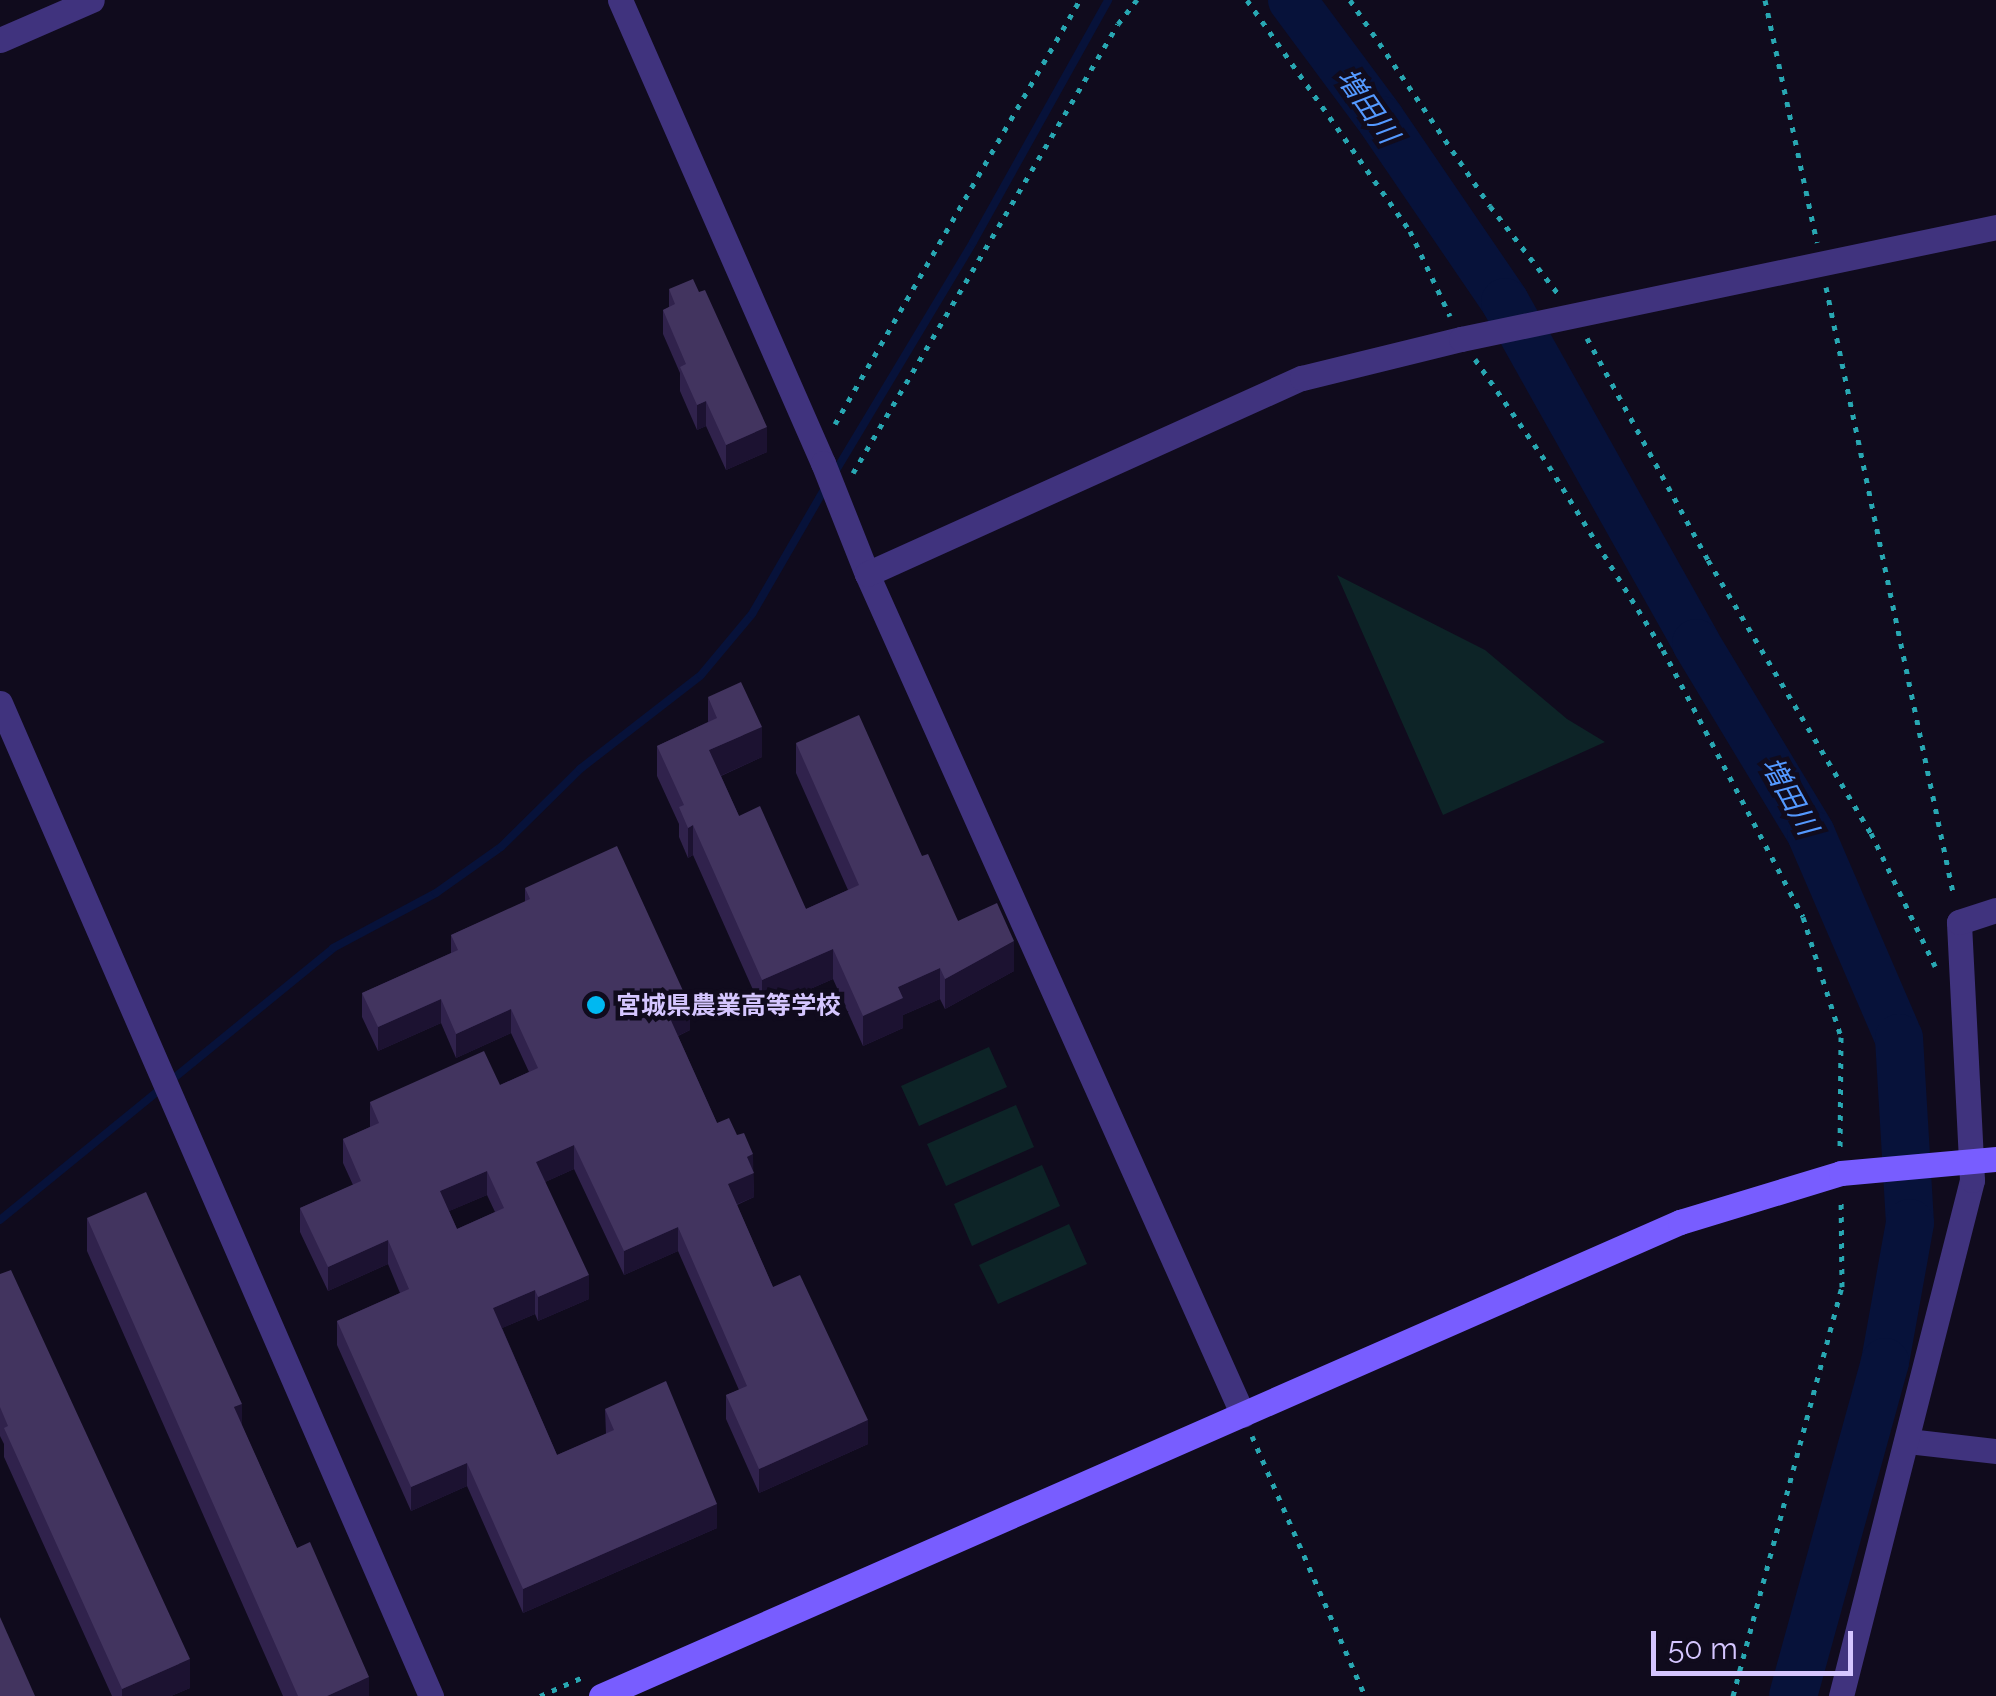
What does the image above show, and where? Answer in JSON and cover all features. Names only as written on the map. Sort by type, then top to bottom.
[{"type":"street","points":[[0,40],[92,0]]},
{"type":"street","points":[[620,0],[868,574],[1243,1415]]},
{"type":"street","points":[[868,574],[1302,378],[1466,338],[1996,227]]},
{"type":"street","points":[[0,702],[431,1696]]},
{"type":"street","points":[[1841,1696],[1968,1206],[1985,1160],[1961,1014],[1958,922],[1996,910]]},
{"type":"street","points":[[601,1696],[1680,1222],[1850,1172],[1985,1160]]},
{"type":"street","points":[[1908,1441],[1996,1451]]},
{"type":"path","points":[[821,458],[1080,0]]},
{"type":"path","points":[[836,495],[1118,24],[1137,0]]},
{"type":"path","points":[[1247,0],[1410,231],[1466,338],[1663,650],[1803,917],[1841,1037],[1850,1172],[1842,1287],[1733,1696]]},
{"type":"path","points":[[1350,0],[1568,317],[1609,384],[1870,833],[1961,1014]]},
{"type":"path","points":[[1765,0],[1958,922]]},
{"type":"path","points":[[1243,1415],[1365,1696]]},
{"type":"green space","points":[[1337,575],[1485,650],[1567,719],[1605,742],[1443,815]]},
{"type":"green space","points":[[989,1047],[1007,1087],[919,1126],[901,1086]]},
{"type":"green space","points":[[1016,1105],[1034,1147],[946,1186],[927,1144]]},
{"type":"green space","points":[[1042,1165],[1060,1206],[972,1246],[954,1204]]},
{"type":"green space","points":[[1069,1224],[1087,1264],[998,1304],[979,1265]]},
{"type":"building","points":[[693,279],[699,292],[705,290],[767,427],[726,445],[706,401],[697,405],[680,367],[686,364],[663,310],[675,304],[669,289]]},
{"type":"building","points":[[741,682],[762,727],[709,750],[739,816],[760,806],[806,909],[859,885],[796,743],[859,715],[922,856],[928,854],[958,921],[997,903],[1014,941],[945,979],[940,968],[898,987],[903,998],[863,1016],[833,949],[762,980],[693,825],[688,828],[679,807],[684,805],[657,746],[717,718],[708,697]]},
{"type":"building","points":[[617,846],[690,1006],[669,1016],[717,1123],[729,1118],[737,1135],[744,1133],[753,1154],[747,1157],[754,1173],[728,1184],[773,1287],[800,1275],[868,1420],[759,1469],[726,1395],[747,1386],[678,1227],[624,1251],[574,1145],[536,1162],[589,1275],[538,1297],[535,1290],[493,1308],[557,1455],[614,1430],[605,1409],[666,1381],[717,1504],[523,1589],[467,1463],[411,1487],[337,1321],[409,1289],[388,1240],[328,1267],[300,1208],[361,1181],[343,1139],[379,1123],[370,1102],[484,1051],[500,1085],[538,1068],[511,1009],[456,1034],[441,999],[378,1027],[362,993],[458,950],[451,935],[530,899],[525,888]],"holes":[[[487,1171],[504,1208],[457,1229],[440,1191]]]},
{"type":"building","points":[[146,1192],[242,1404],[234,1407],[297,1548],[310,1542],[369,1677],[327,1696],[298,1696],[87,1218]]},
{"type":"building","points":[[11,1270],[190,1659],[122,1689],[4,1428],[8,1426],[0,1407],[0,1274]]},
{"type":"building","points":[[0,1617],[35,1696],[0,1696]]},
{"type":"waterway","points":[[835,472],[973,242],[1108,0]]},
{"type":"waterway","name":"増田川","points":[[1292,0],[1381,120],[1505,302],[1696,643],[1811,834],[1899,1038],[1910,1223],[1885,1362],[1793,1696]]},
{"type":"waterway","points":[[0,1220],[333,948],[436,893],[501,847],[580,769],[701,675],[752,614],[825,488]]},
{"type":"place","name":"宮城県農業高等学校","points":[[596,1005]]}]
